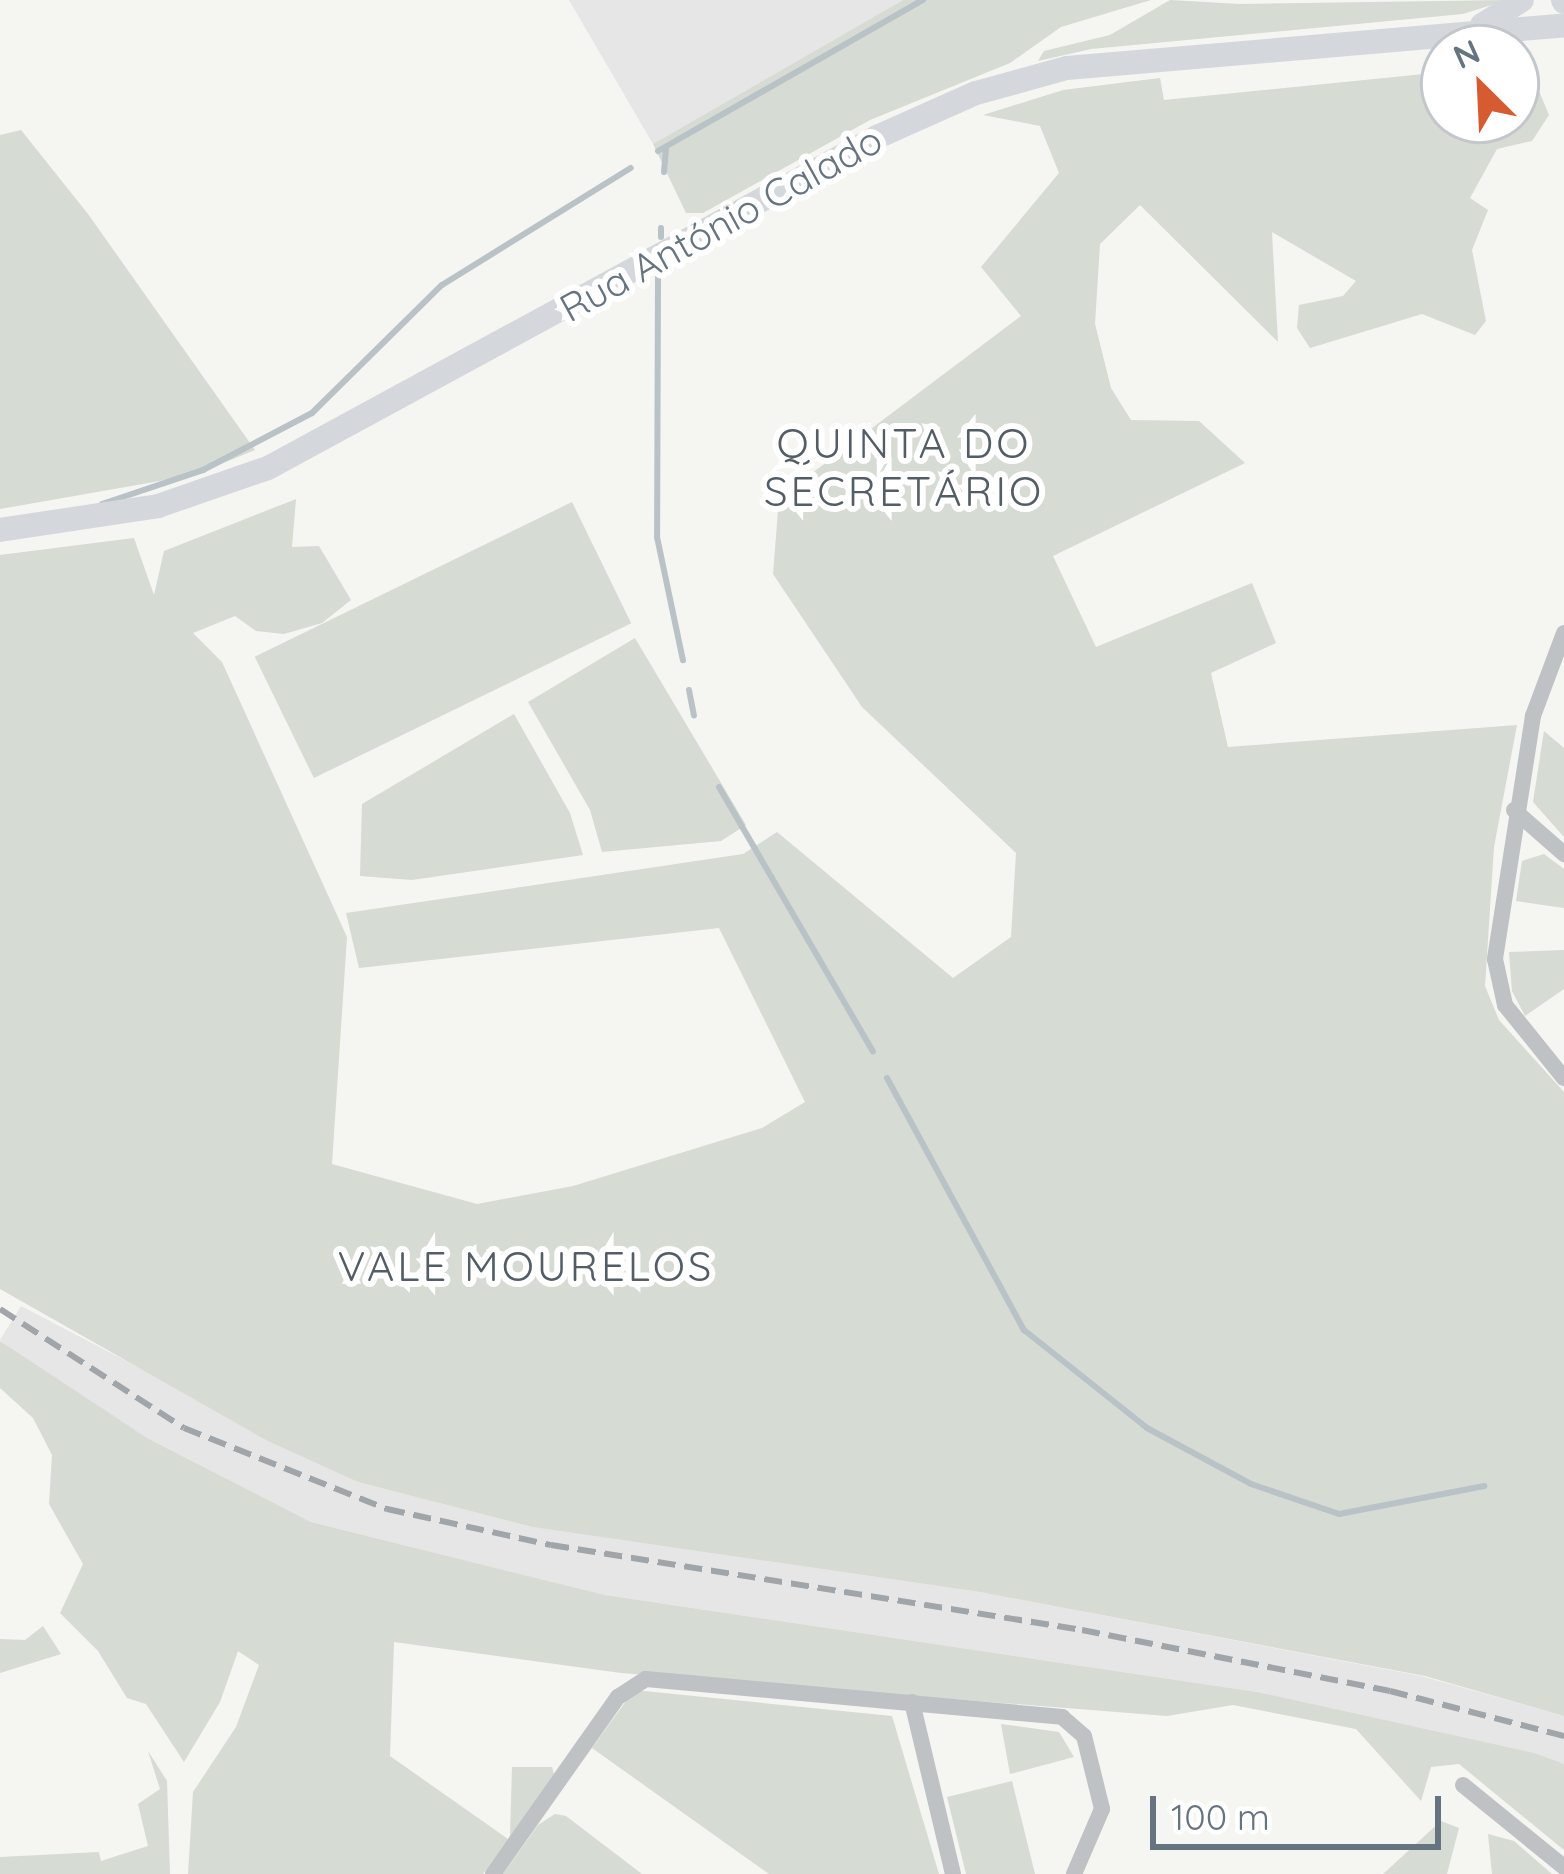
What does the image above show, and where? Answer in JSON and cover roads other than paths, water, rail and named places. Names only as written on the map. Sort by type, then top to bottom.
[{"type":"street","name":"Rua António Calado","points":[[1483,24],[1522,0]]},
{"type":"street","name":"Rua António Calado","points":[[0,530],[158,506],[268,468],[877,137],[976,93],[1067,68],[1420,34]]},
{"type":"street","points":[[1564,633],[1543,676],[1514,810],[1495,972],[1516,1024],[1564,1078]]},
{"type":"street","points":[[1514,810],[1564,854]]},
{"type":"street","points":[[493,1874],[637,1681],[1037,1712],[1076,1724],[1102,1809],[1074,1874]]},
{"type":"street","points":[[912,1702],[953,1874]]},
{"type":"street","points":[[1463,1785],[1564,1867]]},
{"type":"waterway","points":[[658,151],[923,0]]},
{"type":"waterway","points":[[664,172],[666,147]]},
{"type":"waterway","points":[[102,504],[203,470],[312,413],[442,285],[631,168]]},
{"type":"waterway","points":[[661,228],[661,237]]},
{"type":"waterway","points":[[658,276],[657,537],[683,660]]},
{"type":"waterway","points":[[689,690],[694,716]]},
{"type":"waterway","points":[[719,787],[873,1052]]},
{"type":"waterway","points":[[887,1078],[1024,1330],[1147,1428],[1251,1484],[1339,1514],[1484,1486]]},
{"type":"railway","points":[[0,1309],[184,1428],[387,1509],[551,1545],[1082,1630],[1390,1691],[1564,1736]]},
{"type":"district","name":"QUINTA DO SECRETÁRIO","points":[[904,467]]},
{"type":"district","name":"VALE MOURELOS","points":[[526,1266]]}]
